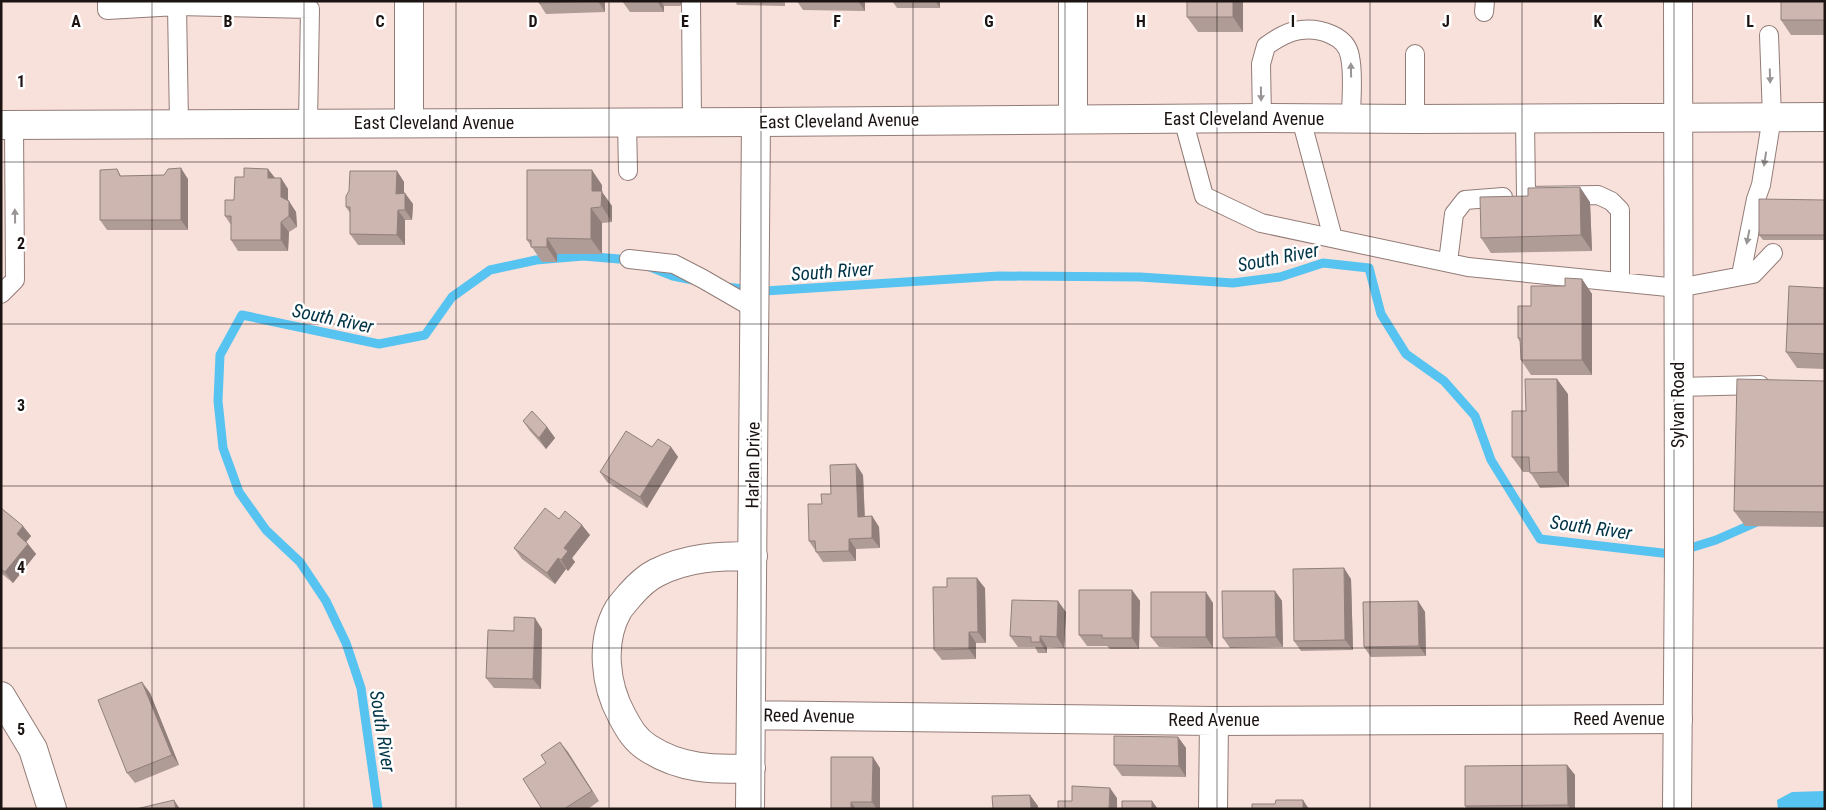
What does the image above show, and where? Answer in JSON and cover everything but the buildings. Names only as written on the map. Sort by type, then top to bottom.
[{"type":"main road","points":[[409,1],[409,122]]},
{"type":"main road","points":[[1073,1],[1073,119]]},
{"type":"main road","name":"Sylvan Road","points":[[1677,809],[1679,552],[1678,1]]},
{"type":"main road","name":"East Cleveland Avenue","points":[[8,125],[1825,117]]},
{"type":"main road","name":"Harlan Drive","points":[[750,809],[756,122]]},
{"type":"main road","points":[[751,768],[722,770],[691,766],[670,761],[646,747],[631,733],[618,709],[609,684],[606,653],[610,630],[618,610],[637,587],[655,574],[680,563],[711,556],[752,556]]},
{"type":"main road","points":[[1,696],[33,749],[52,809]]},
{"type":"main road","name":"Reed Avenue","points":[[751,715],[1214,721],[1678,719]]},
{"type":"main road","points":[[1214,721],[1214,809]]},
{"type":"lane","points":[[107,1],[107,10],[177,6],[310,9],[308,123]]},
{"type":"lane","points":[[691,1],[692,122]]},
{"type":"lane","points":[[177,6],[179,124]]},
{"type":"lane","points":[[1262,118],[1261,64],[1266,46],[1281,36],[1300,30],[1330,33],[1340,39],[1350,55],[1351,118]]},
{"type":"lane","points":[[1741,276],[1756,199],[1761,185],[1772,118],[1769,35]]},
{"type":"lane","points":[[1415,54],[1416,119]]},
{"type":"lane","points":[[1183,119],[1204,196],[1261,222],[1468,267],[1678,288],[1753,274],[1773,253]]},
{"type":"lane","points":[[1301,119],[1333,238]]},
{"type":"lane","points":[[1524,119],[1526,196]]},
{"type":"lane","points":[[627,122],[628,171]]},
{"type":"lane","points":[[1,294],[15,280],[8,125]]},
{"type":"lane","points":[[1448,262],[1454,214],[1465,200],[1526,196],[1598,195],[1611,201],[1620,210],[1620,282]]},
{"type":"lane","points":[[629,258],[674,264],[703,278],[755,309]]},
{"type":"lane","points":[[1678,387],[1776,385]]},
{"type":"water","points":[[1825,791],[1825,809],[1778,809],[1777,800],[1792,792]]},
{"type":"waterway","name":"South River","points":[[378,809],[361,688],[346,643],[326,601],[300,562],[266,530],[239,492],[223,448],[218,401],[220,355],[242,315],[379,344],[425,335],[452,297],[490,270],[536,260],[583,256],[631,260]]},
{"type":"waterway","name":"South River","points":[[725,287],[765,291],[999,276],[1140,277],[1233,283],[1280,277],[1323,263],[1369,268],[1381,314],[1406,354],[1444,381],[1475,416],[1491,460],[1540,539],[1671,554],[1716,540],[1757,522]]},
{"type":"waterway","name":"South River","points":[[650,267],[673,276],[693,280]]}]
